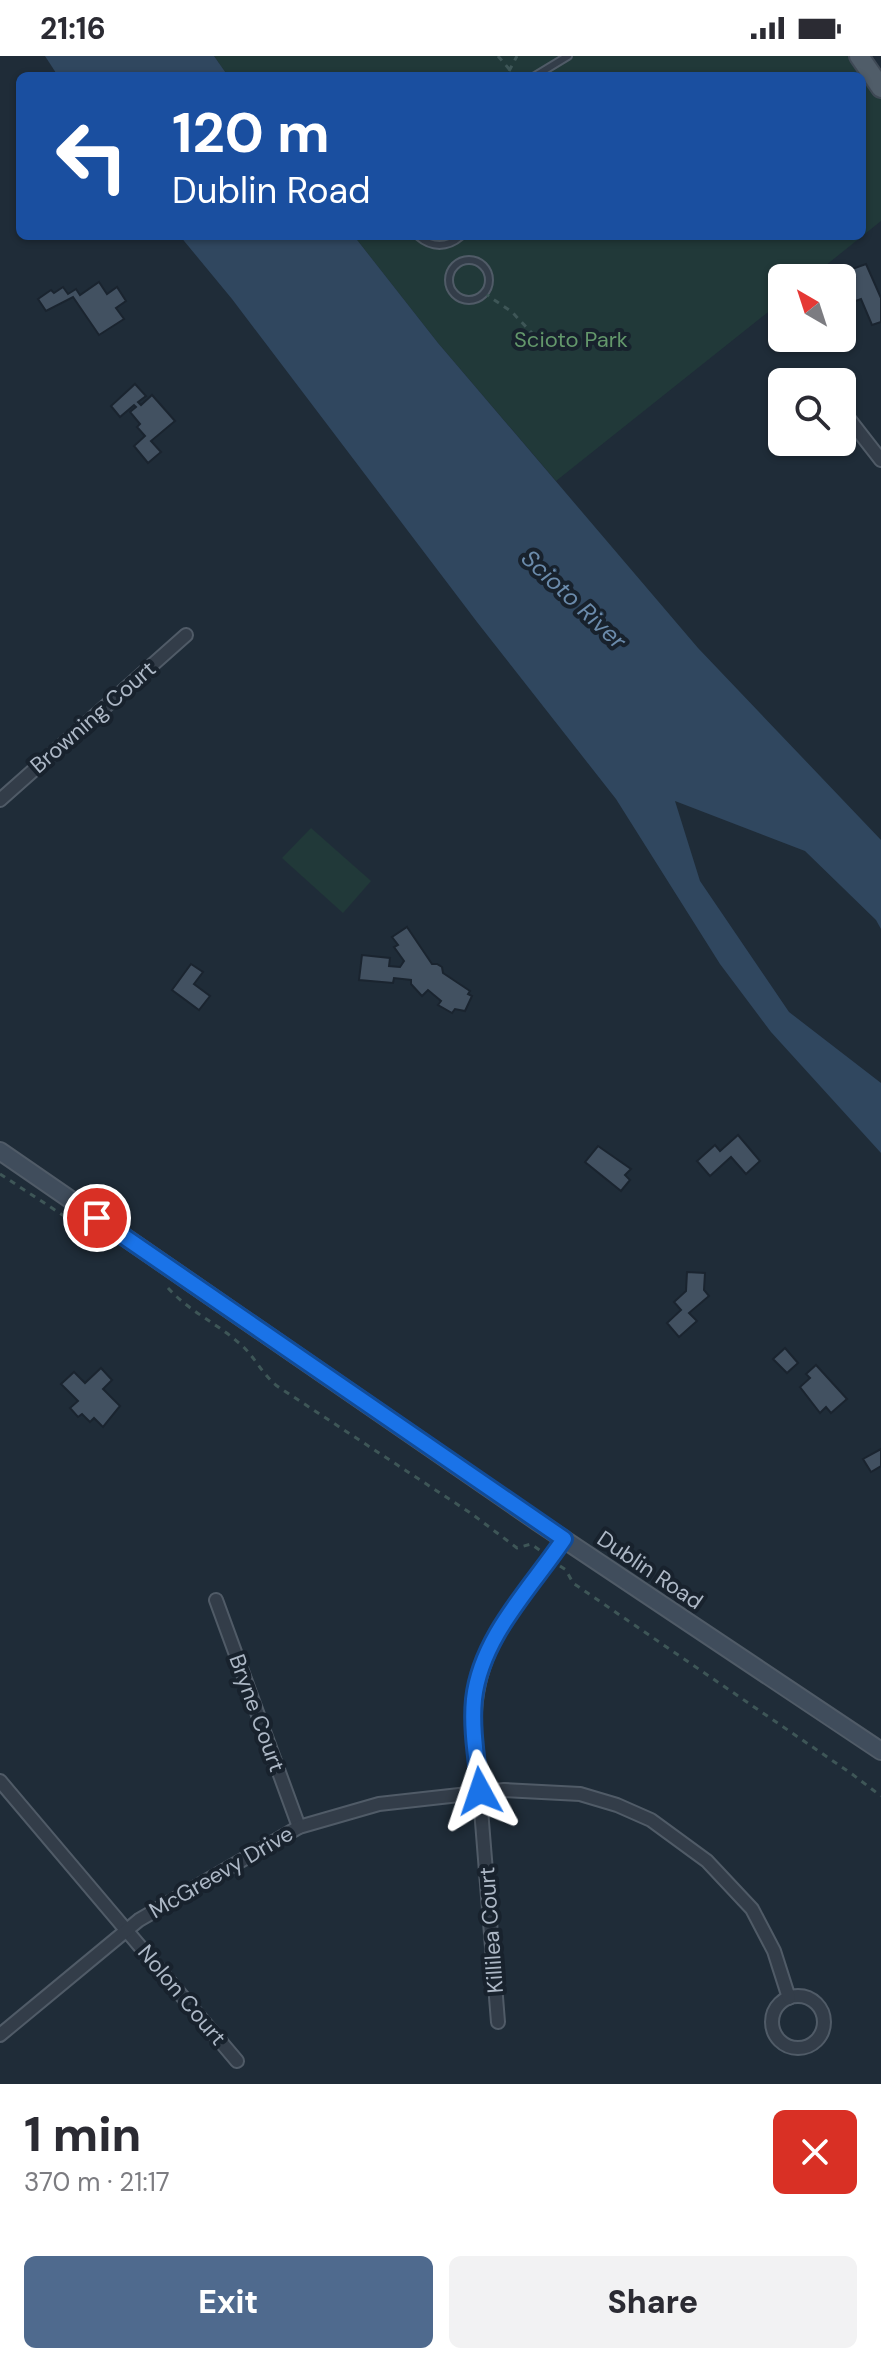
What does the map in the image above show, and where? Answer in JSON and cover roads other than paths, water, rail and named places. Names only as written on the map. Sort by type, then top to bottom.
[{"type":"main road","points":[[859,56],[881,88]]},
{"type":"main road","name":"Dublin Road","points":[[0,1151],[564,1539],[881,1751]]},
{"type":"street","points":[[856,428],[881,460]]},
{"type":"street","name":"Browning Court","points":[[0,800],[186,635]]},
{"type":"street","name":"Killilea Court","points":[[498,2022],[474,1717],[480,1672],[505,1622],[564,1539]]},
{"type":"street","name":"Bryne Court","points":[[216,1600],[299,1827]]},
{"type":"street","name":"Nolon Court","points":[[0,1781],[237,2061]]},
{"type":"street","name":"McGreevy Drive","points":[[0,2035],[126,1929],[299,1827],[379,1804],[520,1789],[580,1794],[617,1805],[651,1820],[707,1861],[752,1909],[774,1951],[789,1998]]},
{"type":"street","points":[[806,1997],[813,2000],[823,2014],[823,2030],[813,2043],[805,2047],[788,2046],[775,2034],[776,2009],[789,1998],[806,1997]]},
{"type":"lane","points":[[542,72],[568,56]]},
{"type":"lane","points":[[425,240],[435,246],[451,244],[456,240]]},
{"type":"lane","points":[[451,244],[460,262]]},
{"type":"lane","points":[[474,260],[485,268],[489,280],[484,293],[473,300],[455,294],[451,289],[449,276],[460,262],[474,260]]},
{"type":"water","points":[[45,56],[214,56],[225,72],[55,72]]},
{"type":"water","name":"Scioto River","points":[[183,240],[357,240],[438,343],[698,648],[881,840],[881,929],[876,920],[805,851],[675,801],[700,881],[789,1012],[881,1083],[881,1153],[771,1032],[720,964],[616,799],[477,622],[232,299]]},
{"type":"park label","name":"Scioto Park","points":[[571,339]]}]
